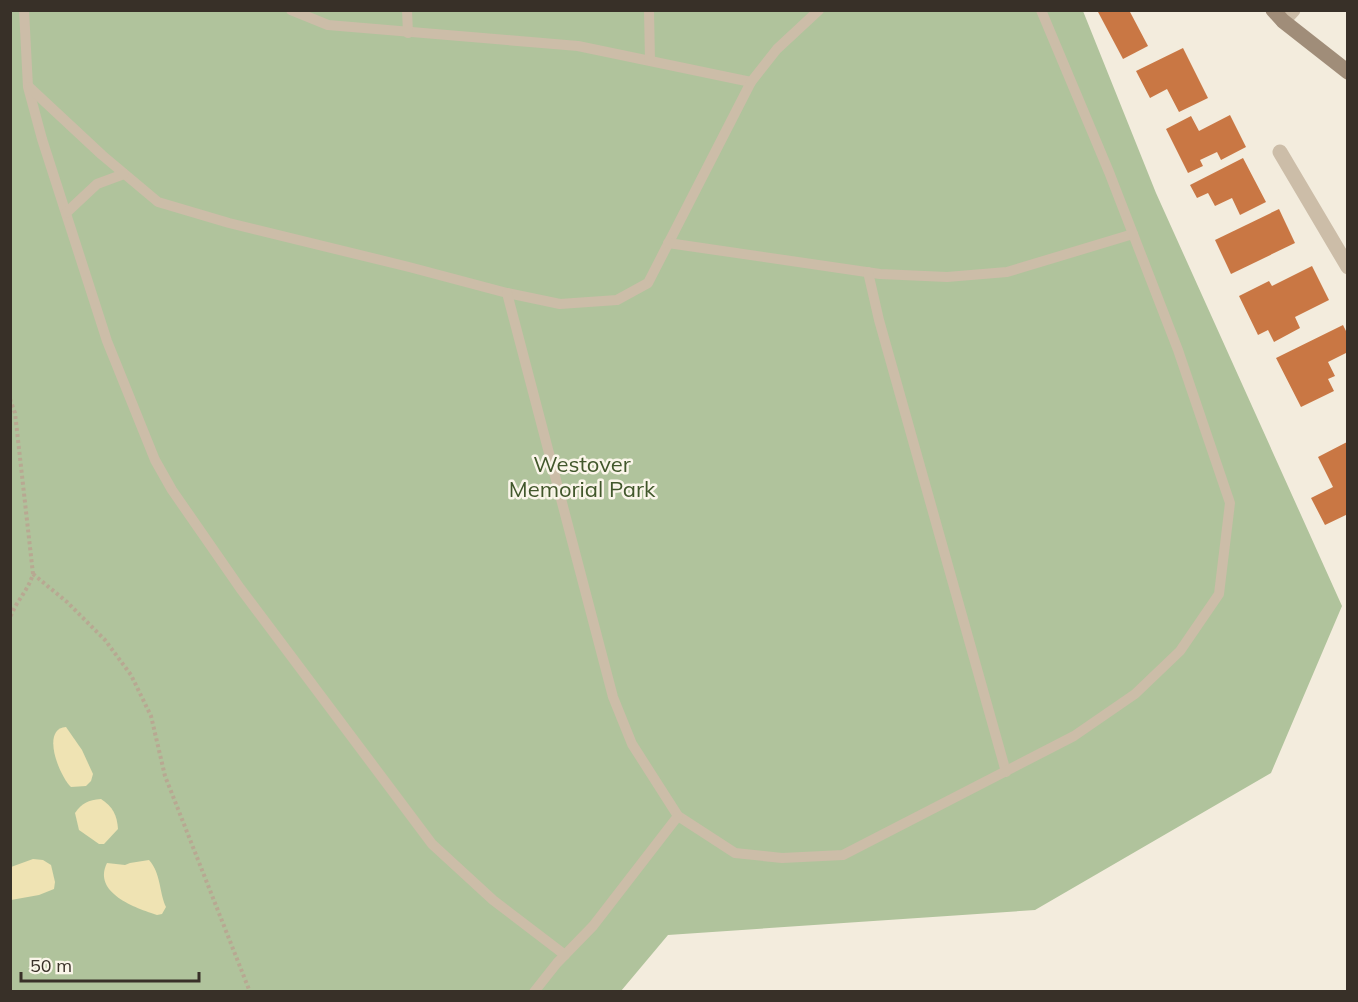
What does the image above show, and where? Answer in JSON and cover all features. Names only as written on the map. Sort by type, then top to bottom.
[{"type":"main road","points":[[1283,14],[1347,72]]},
{"type":"street","points":[[1280,152],[1347,267]]},
{"type":"lane","points":[[24,10],[28,87],[42,139],[107,341],[155,460],[172,490],[240,588],[432,844],[493,900],[565,955]]},
{"type":"lane","points":[[291,10],[328,25],[578,46],[751,82]]},
{"type":"lane","points":[[408,10],[408,33]]},
{"type":"lane","points":[[649,10],[650,61]]},
{"type":"lane","points":[[28,87],[158,202],[229,223],[507,293],[560,304],[617,300],[648,284],[751,82],[777,49],[819,10]]},
{"type":"lane","points":[[507,293],[613,697],[632,744],[678,816],[735,853],[782,858],[843,855],[1074,736],[1135,693],[1180,651],[1219,594],[1230,503],[1178,350],[1041,10]]},
{"type":"lane","points":[[66,213],[97,184],[124,174]]},
{"type":"lane","points":[[668,243],[868,272],[947,278],[1007,272],[1133,234]]},
{"type":"lane","points":[[868,272],[879,320],[1006,772]]},
{"type":"lane","points":[[534,992],[592,926],[678,816]]},
{"type":"path","points":[[10,399],[15,413],[33,574],[29,587],[10,618]]},
{"type":"path","points":[[33,574],[67,602],[105,640],[131,675],[151,716],[165,776],[250,992]]},
{"type":"green space","name":"Westover Memorial Park","points":[[10,11],[1083,11],[1156,193],[1342,606],[1271,773],[1035,910],[668,935],[621,991],[11,991]]},
{"type":"sand","points":[[66,727],[82,750],[93,774],[86,786],[71,787],[58,764],[53,744],[54,736],[58,730]]},
{"type":"sand","points":[[101,799],[114,812],[118,829],[104,844],[99,844],[79,830],[75,813],[86,803]]},
{"type":"sand","points":[[33,859],[43,860],[51,865],[55,882],[54,889],[39,895],[11,900],[11,867]]},
{"type":"sand","points":[[149,860],[156,871],[166,907],[162,914],[157,915],[119,898],[106,883],[104,874],[107,863],[125,865]]},
{"type":"building","points":[[1097,10],[1129,10],[1148,46],[1123,59]]},
{"type":"building","points":[[1183,48],[1208,98],[1179,112],[1167,89],[1150,98],[1136,71]]},
{"type":"building","points":[[1230,115],[1246,147],[1221,160],[1217,152],[1200,160],[1203,166],[1188,173],[1166,129],[1191,116],[1199,131]]},
{"type":"building","points":[[1243,158],[1266,202],[1240,215],[1232,198],[1215,206],[1208,193],[1197,198],[1190,185]]},
{"type":"building","points":[[1279,209],[1295,243],[1231,274],[1215,240]]},
{"type":"building","points":[[1312,266],[1329,300],[1295,317],[1300,328],[1274,342],[1268,330],[1258,335],[1239,296],[1269,281],[1272,286]]},
{"type":"building","points":[[1343,325],[1348,335],[1348,352],[1328,362],[1335,376],[1328,379],[1334,391],[1301,407],[1276,358]]},
{"type":"building","points":[[1347,442],[1348,514],[1325,525],[1311,498],[1333,487],[1318,457]]}]
